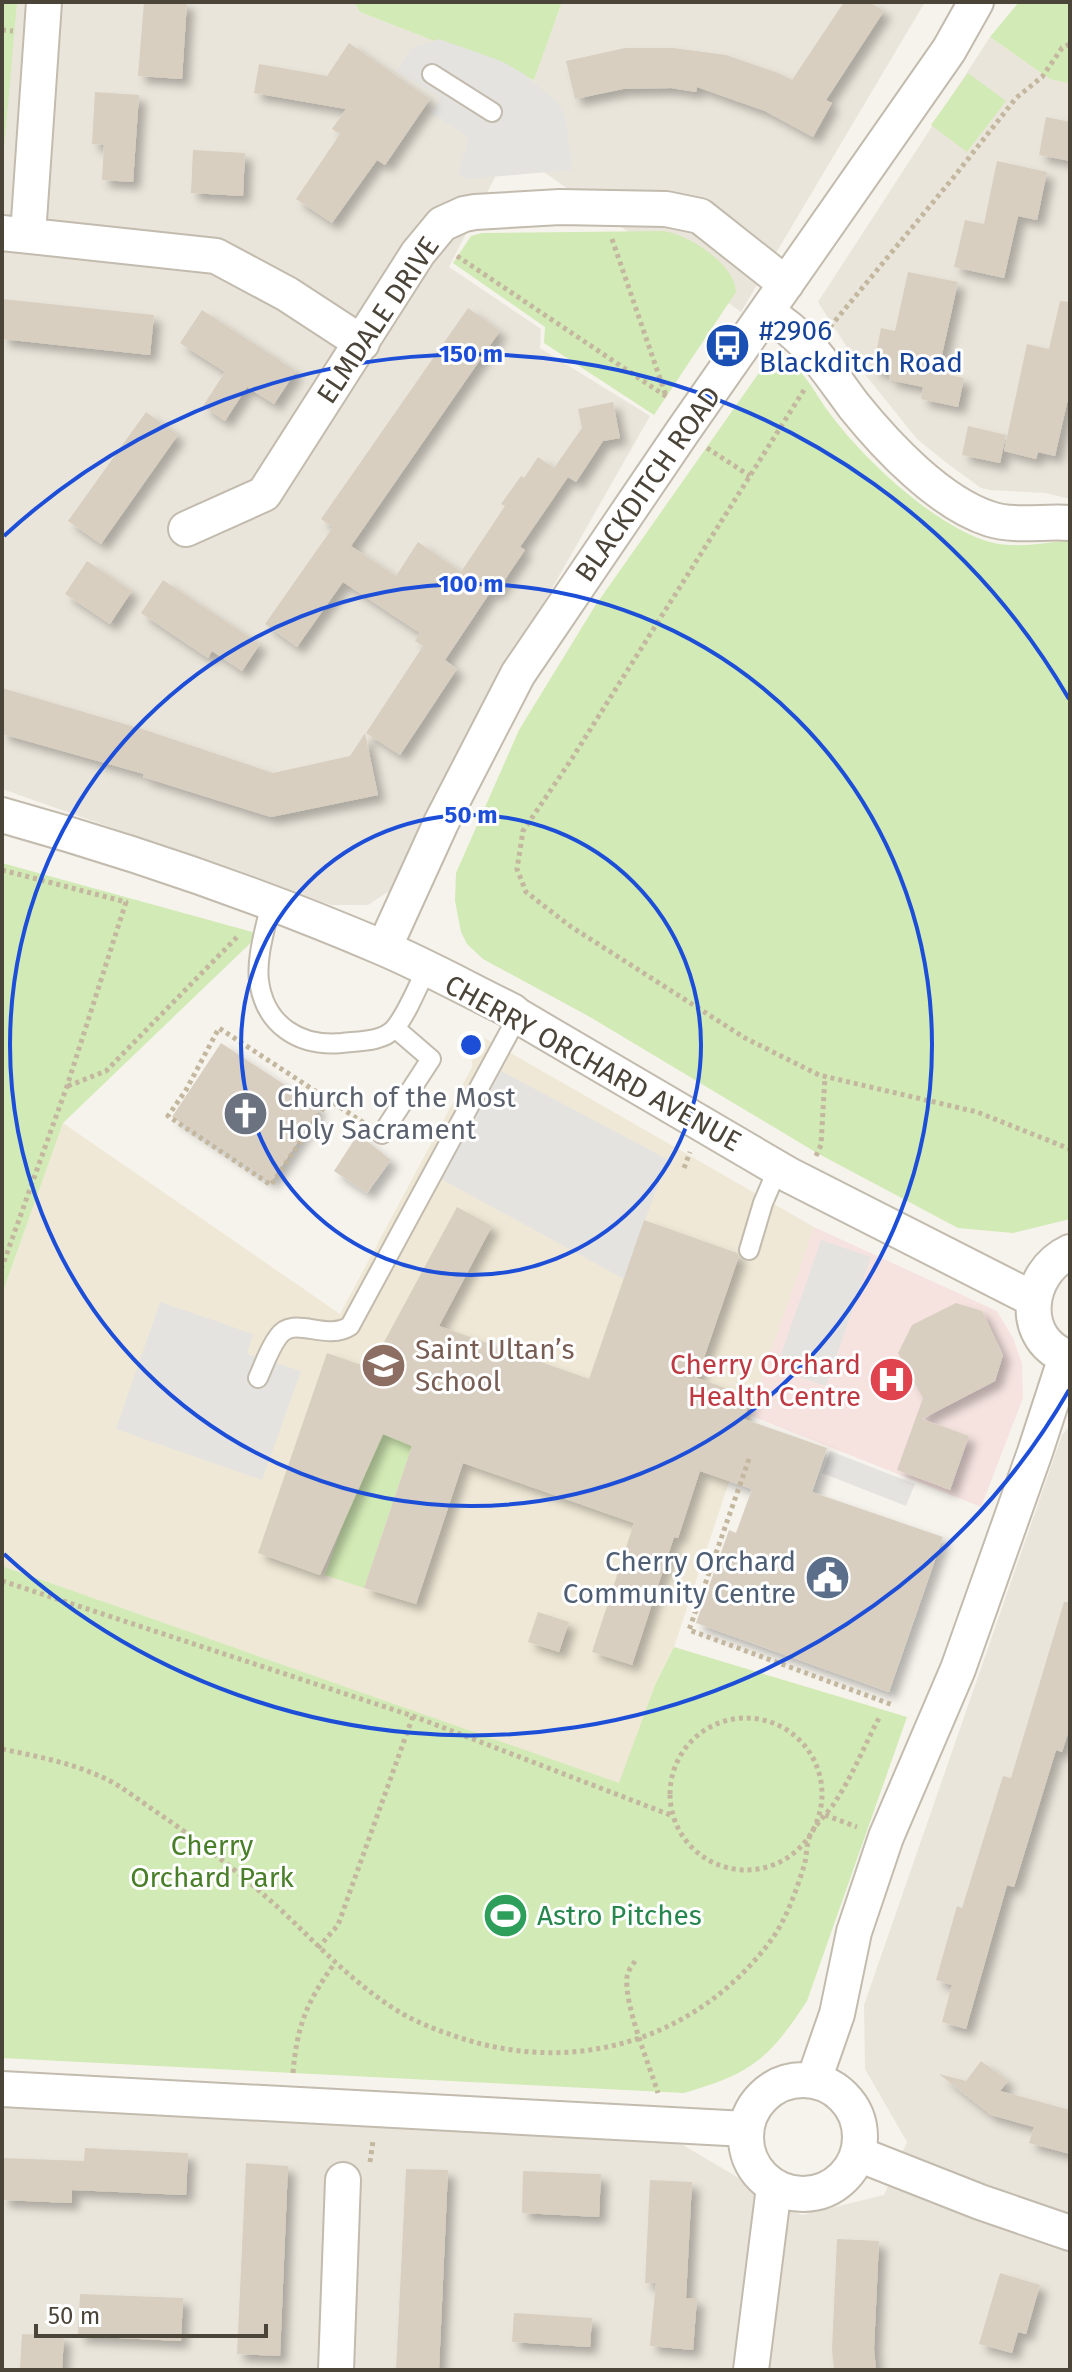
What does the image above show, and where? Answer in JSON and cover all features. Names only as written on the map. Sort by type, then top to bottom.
[{"type":"street","points":[[44,2],[15,234],[216,256],[287,294],[362,343]]},
{"type":"street","name":"BLACKDITCH ROAD","points":[[384,948],[441,823],[518,674],[949,50],[976,2]]},
{"type":"street","name":"ELMDALE DRIVE","points":[[186,529],[264,494],[429,238],[442,224],[464,214],[601,207],[666,209],[700,216],[786,284]]},
{"type":"street","points":[[767,313],[799,334],[887,444],[954,501],[992,520],[1070,523]]},
{"type":"street","name":"CHERRY ORCHARD AVENUE","points":[[2,815],[143,856],[271,902],[384,948],[512,1011],[791,1175],[1033,1299]]},
{"type":"street","points":[[814,2080],[837,2014],[854,1932],[886,1837],[958,1669],[1068,1357],[1046,1342],[1035,1322],[1033,1299],[1036,1284],[1044,1270],[1070,1252]]},
{"type":"street","points":[[795,2079],[814,2080],[832,2087],[847,2099],[856,2116],[860,2135],[858,2154],[838,2182],[824,2190],[807,2194],[790,2193],[774,2187],[751,2162],[746,2146],[746,2129],[751,2111],[762,2096],[777,2085],[795,2079]]},
{"type":"street","points":[[2,2089],[746,2129]]},
{"type":"street","points":[[858,2154],[1070,2233]]},
{"type":"street","points":[[336,2370],[343,2180]]},
{"type":"street","points":[[751,2370],[774,2187]]},
{"type":"lane","points":[[432,74],[492,112]]},
{"type":"lane","points":[[271,902],[259,980],[274,1021],[295,1036],[331,1044],[382,1037],[395,1028],[426,970]]},
{"type":"lane","points":[[258,1378],[277,1337],[291,1327],[336,1332],[350,1326],[518,1016]]},
{"type":"lane","points":[[382,1134],[431,1059],[395,1028]]},
{"type":"lane","points":[[749,1250],[763,1203],[791,1175]]},
{"type":"path","points":[[1070,44],[1062,48],[1042,77],[1016,98],[825,333],[834,347],[523,831],[517,869],[526,892],[570,926],[745,1038],[825,1076],[977,1112],[1070,1149]]},
{"type":"path","points":[[429,238],[667,397],[601,207]]},
{"type":"path","points":[[683,431],[750,476]]},
{"type":"path","points":[[2,870],[126,902],[67,1086],[2,1267]]},
{"type":"path","points":[[67,1086],[106,1071],[271,902]]},
{"type":"path","points":[[328,1101],[271,1185],[168,1116],[186,1090],[219,1028],[382,1134]]},
{"type":"path","points":[[791,1175],[821,1145],[825,1076]]},
{"type":"path","points":[[749,1459],[689,1630],[893,1705]]},
{"type":"path","points":[[2,1581],[413,1716],[673,1816]]},
{"type":"path","points":[[318,1948],[338,1925],[413,1716]]},
{"type":"path","points":[[2,1749],[66,1763],[112,1783],[170,1821],[281,1910],[334,1964],[391,2007],[426,2027],[514,2051],[566,2053],[641,2038],[677,2023],[706,2006],[743,1974],[772,1939],[791,1903],[805,1864],[809,1837],[821,1811],[822,1785],[814,1759],[803,1743],[788,1730],[770,1721],[750,1717],[730,1719],[711,1726],[686,1746],[676,1762],[670,1784],[673,1816],[682,1836],[692,1849],[712,1863],[748,1871],[782,1862],[809,1837],[836,1802],[880,1716]]},
{"type":"path","points":[[635,1961],[627,1980],[629,2003],[659,2097]]},
{"type":"path","points":[[291,2104],[296,2039],[314,1991],[334,1964]]},
{"type":"path","points":[[343,2180],[369,2174],[376,2108]]},
{"type":"shaded area","points":[[2,2],[354,2],[360,12],[534,80],[562,2],[925,2],[741,312],[510,148],[449,267],[541,329],[540,348],[650,416],[455,759],[394,888],[368,905],[331,905],[2,789]]},
{"type":"shaded area","points":[[990,37],[1050,79],[1067,83],[1070,75],[1070,499],[1046,493],[981,488],[948,464],[917,439],[863,372],[818,302]]},
{"type":"shaded area","points":[[439,39],[501,61],[524,74],[558,103],[566,118],[572,170],[467,179],[458,173],[469,137],[431,114],[441,98],[397,71],[410,49]]},
{"type":"shaded area","name":"Saint Ultan’s School","points":[[474,1032],[814,1227],[674,1647],[655,1685],[620,1784],[2,1566],[2,1294],[63,1123],[340,1314],[472,1067]]},
{"type":"shaded area","points":[[486,1063],[667,1159],[624,1279],[430,1173]]},
{"type":"shaded area","name":"Cherry Orchard Health Centre","points":[[814,1227],[997,1311],[1013,1338],[1022,1363],[1023,1398],[981,1507],[749,1415]]},
{"type":"shaded area","points":[[821,1240],[871,1257],[826,1386],[776,1369]]},
{"type":"shaded area","points":[[160,1302],[253,1334],[247,1354],[301,1371],[262,1480],[116,1429]]},
{"type":"shaded area","points":[[1070,1426],[1070,2370],[2,2370],[2,2101],[676,2141],[802,2215],[884,2195],[907,2142],[865,2069],[864,2005],[1062,1435]]},
{"type":"shaded area","points":[[830,1451],[915,1484],[906,1506],[822,1473]]},
{"type":"green space","points":[[2,2],[17,2],[2,172]]},
{"type":"green space","points":[[354,2],[562,2],[534,80],[360,12]]},
{"type":"green space","points":[[1019,2],[1070,2],[1070,75],[1067,83],[1050,79],[990,37]]},
{"type":"green space","points":[[968,73],[1006,101],[967,152],[931,125]]},
{"type":"green space","points":[[664,231],[686,238],[709,252],[728,271],[736,292],[654,415],[544,343],[545,327],[453,263],[471,236],[482,233]]},
{"type":"green space","points":[[779,359],[801,372],[842,429],[879,469],[946,522],[969,534],[1000,544],[1030,545],[1070,540],[1070,1219],[1013,1233],[958,1228],[817,1153],[590,1017],[483,959],[467,944],[461,932],[455,901],[456,873],[519,730],[595,606],[761,370],[769,362]]},
{"type":"green space","points":[[2,863],[260,934],[63,1123],[2,1294]]},
{"type":"green space","points":[[389,1392],[415,1437],[364,1588],[325,1575]]},
{"type":"green space","name":"Cherry Orchard Park","points":[[2,1566],[619,1783],[655,1685],[674,1647],[907,1717],[807,2001],[769,2051],[726,2079],[684,2093],[2,2058]]},
{"type":"building","points":[[144,2],[187,2],[182,79],[138,76]]},
{"type":"building","points":[[844,2],[869,2],[884,11],[826,100],[832,103],[813,137],[765,111],[697,87],[696,92],[671,88],[623,89],[575,99],[566,61],[625,48],[673,48],[726,55],[792,80]]},
{"type":"building","points":[[349,43],[430,99],[385,165],[377,160],[332,223],[296,199],[340,134],[332,129],[346,109],[254,93],[259,64],[327,76]]},
{"type":"building","points":[[95,92],[139,95],[133,182],[102,180],[104,145],[92,144]]},
{"type":"building","points":[[1046,117],[1070,122],[1070,161],[1039,155]]},
{"type":"building","points":[[193,150],[245,153],[243,196],[191,193]]},
{"type":"building","points":[[997,161],[1047,172],[1037,220],[1018,216],[1004,278],[954,267],[965,220],[984,224]]},
{"type":"building","points":[[908,272],[958,282],[938,373],[964,378],[958,407],[921,399],[923,387],[889,380],[890,374],[873,370],[881,328],[895,331]]},
{"type":"building","points":[[2,299],[154,315],[150,355],[2,339]]},
{"type":"building","points":[[1060,301],[1070,302],[1070,390],[1055,456],[1038,452],[1036,459],[1004,451],[1027,344],[1049,349]]},
{"type":"building","points":[[468,308],[500,331],[351,546],[396,576],[418,542],[461,572],[521,476],[524,478],[538,457],[554,468],[582,428],[578,409],[613,402],[620,438],[603,441],[576,482],[568,477],[520,547],[525,550],[496,594],[491,591],[445,660],[457,669],[400,755],[366,733],[423,646],[415,641],[420,633],[343,582],[297,647],[265,624],[333,527],[321,519]]},
{"type":"building","points":[[202,310],[296,371],[274,404],[247,387],[225,421],[203,406],[225,372],[180,343]]},
{"type":"building","points":[[146,412],[178,435],[101,544],[68,521]]},
{"type":"building","points":[[968,426],[1006,435],[1000,463],[962,455]]},
{"type":"building","points":[[87,561],[132,591],[110,624],[65,594]]},
{"type":"building","points":[[163,580],[260,644],[242,671],[212,651],[208,658],[141,613]]},
{"type":"building","points":[[2,688],[145,730],[273,773],[350,756],[365,733],[378,795],[271,817],[143,777],[144,774],[2,734]]},
{"type":"building","name":"Church of the Most Holy Sacrament","points":[[221,1043],[320,1108],[271,1182],[172,1117]]},
{"type":"building","points":[[358,1134],[391,1160],[367,1193],[334,1171]]},
{"type":"building","points":[[457,1207],[492,1226],[439,1326],[589,1379],[644,1220],[737,1253],[739,1256],[697,1378],[751,1397],[744,1419],[827,1448],[812,1492],[943,1537],[889,1692],[696,1623],[729,1530],[736,1533],[752,1489],[700,1471],[678,1538],[674,1537],[632,1665],[592,1652],[634,1523],[463,1463],[416,1604],[364,1588],[412,1446],[383,1434],[320,1575],[258,1553],[327,1353],[370,1368]]},
{"type":"building","points":[[956,1303],[982,1311],[1003,1355],[995,1381],[922,1419],[969,1436],[950,1490],[897,1470],[923,1398],[898,1353],[912,1325]]},
{"type":"building","points":[[1064,1602],[1070,1602],[1070,1727],[1062,1752],[1056,1750],[1014,1887],[1007,1885],[966,2029],[942,2022],[952,1985],[936,1980],[957,1906],[962,1908],[1003,1776],[1011,1778]]},
{"type":"building","points":[[538,1612],[569,1622],[559,1652],[528,1642]]},
{"type":"building","points":[[981,2061],[1008,2081],[1000,2091],[1070,2110],[1070,2154],[1029,2143],[1034,2127],[991,2115],[939,2074],[966,2081]]},
{"type":"building","points":[[85,2148],[188,2153],[186,2195],[72,2190],[72,2203],[2,2200],[2,2158],[84,2161]]},
{"type":"building","points":[[246,2163],[288,2166],[280,2356],[237,2354]]},
{"type":"building","points":[[406,2169],[448,2170],[439,2370],[396,2370]]},
{"type":"building","points":[[523,2171],[601,2174],[599,2217],[522,2213]]},
{"type":"building","points":[[650,2180],[692,2182],[686,2298],[697,2298],[693,2350],[650,2346],[656,2283],[645,2283]]},
{"type":"building","points":[[837,2239],[879,2241],[874,2349],[876,2370],[834,2370],[832,2350]]},
{"type":"building","points":[[1000,2273],[1040,2285],[1026,2334],[1018,2332],[1012,2353],[979,2344]]},
{"type":"building","points":[[80,2294],[183,2298],[181,2341],[78,2336]]},
{"type":"building","points":[[514,2313],[592,2318],[590,2347],[512,2342]]},
{"type":"building","points":[[22,2334],[64,2336],[62,2370],[20,2370]]},
{"type":"place","name":"#2906 Blackditch Road","points":[[728,346]]},
{"type":"place","name":"Church of the Most Holy Sacrament","points":[[246,1113]]},
{"type":"place","name":"Saint Ultan’s School","points":[[384,1365]]},
{"type":"place","name":"Cherry Orchard Health Centre","points":[[892,1380]]},
{"type":"place","name":"Cherry Orchard Community Centre","points":[[827,1577]]},
{"type":"place","name":"Astro Pitches","points":[[506,1915]]}]
